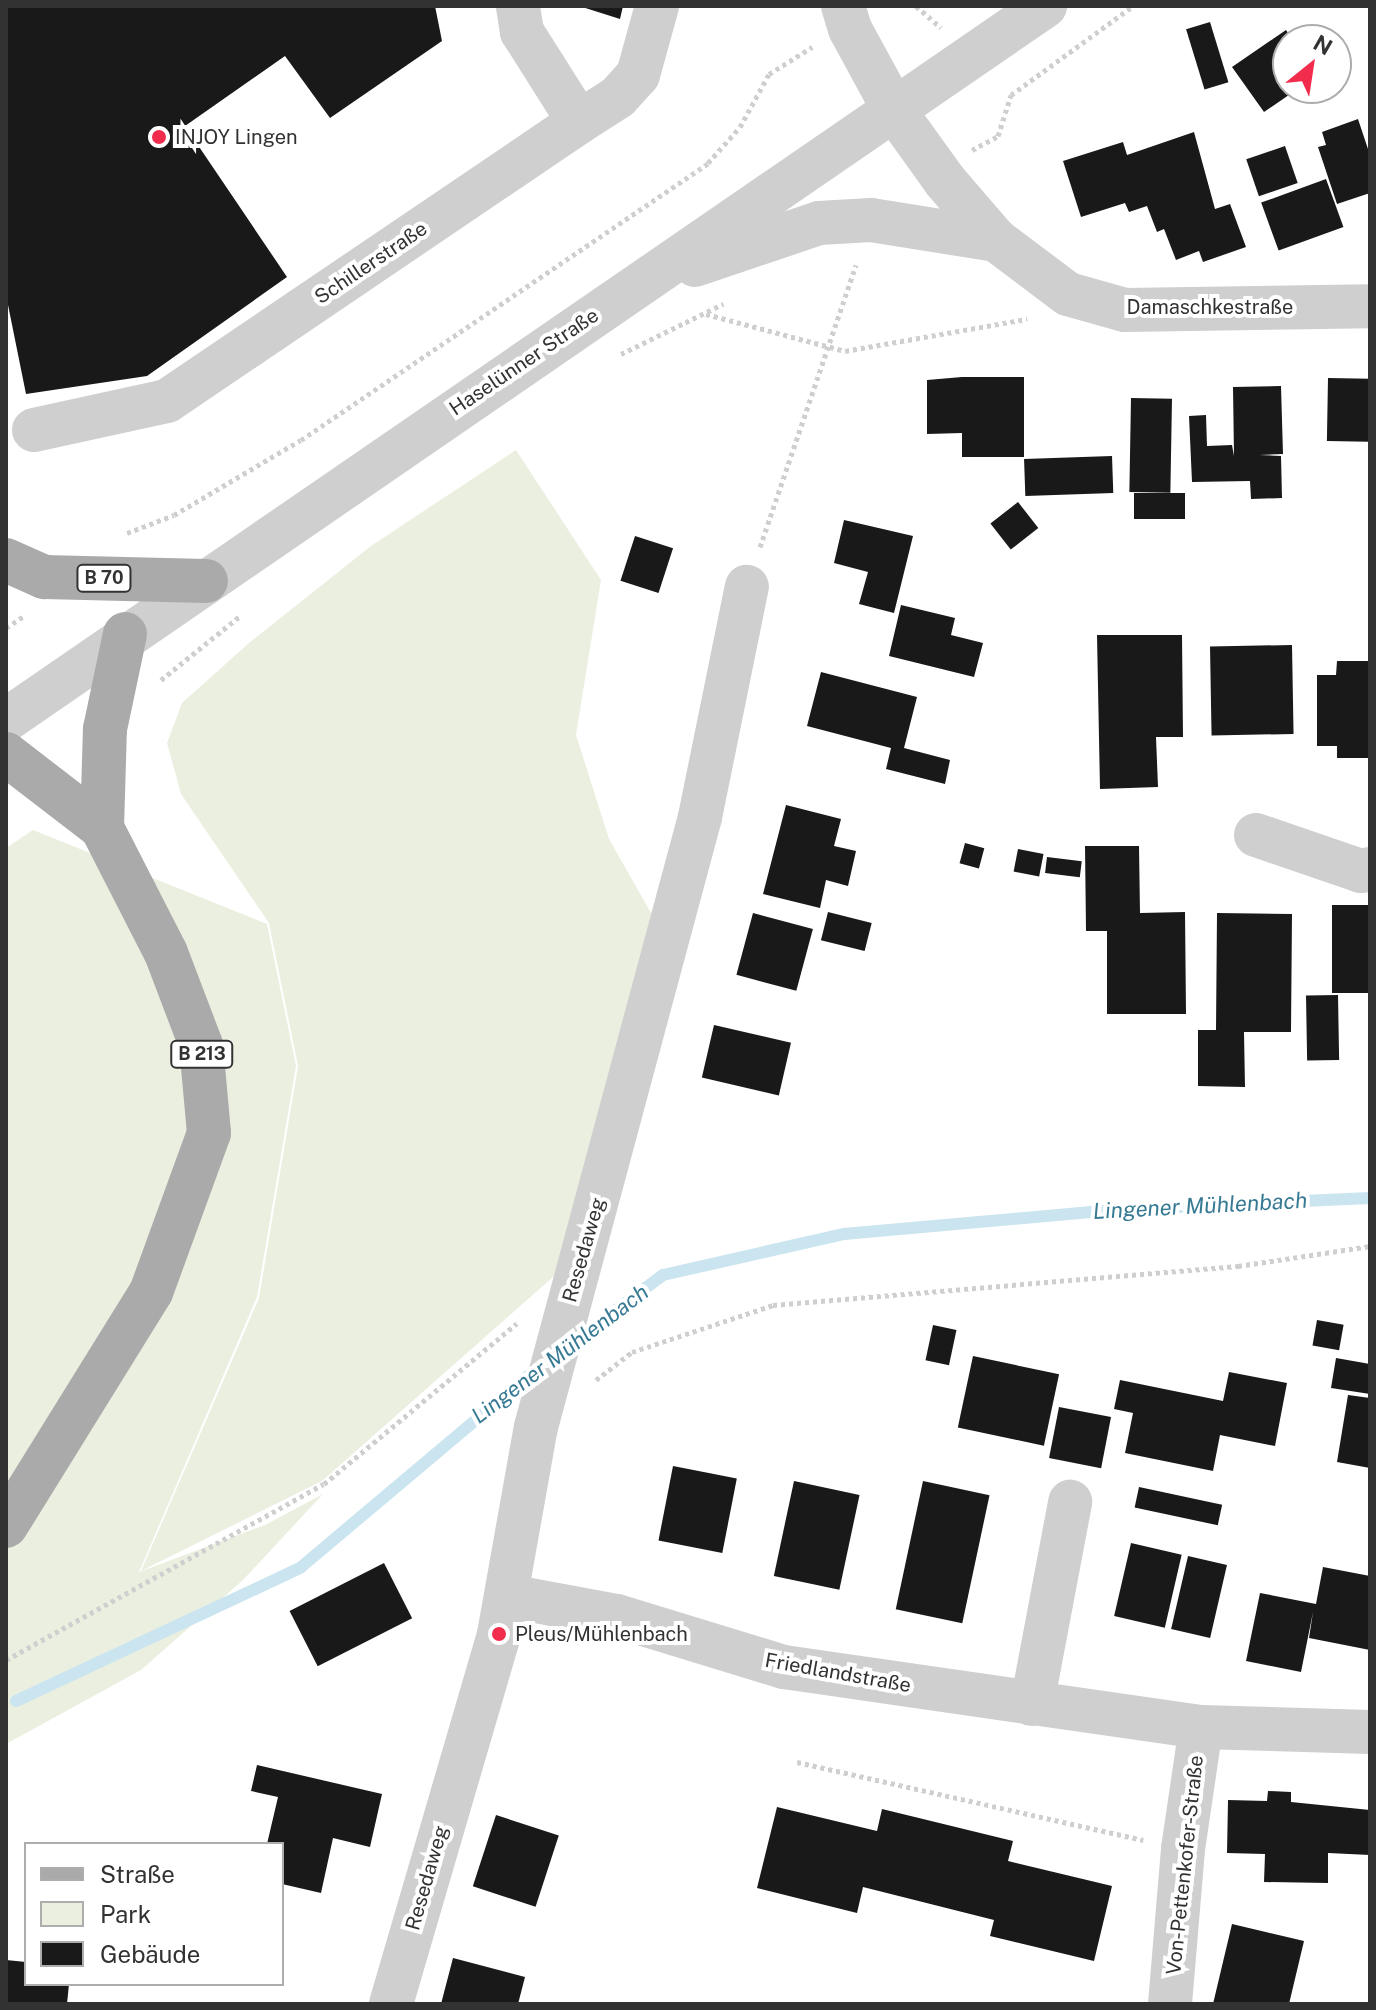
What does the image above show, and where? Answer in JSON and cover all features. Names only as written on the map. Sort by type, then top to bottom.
[{"type":"main road","name":"B 70","points":[[25,569],[206,581]]},
{"type":"main road","name":"B 213","points":[[6,1526],[151,1292],[209,1133],[201,1045],[166,953],[102,828],[105,729],[125,634]]},
{"type":"main road","points":[[6,754],[102,828]]},
{"type":"street","points":[[518,6],[522,32],[579,122]]},
{"type":"street","name":"Schillerstraße","points":[[34,430],[167,401],[618,97],[638,75],[657,6]]},
{"type":"street","points":[[843,6],[850,29],[894,110]]},
{"type":"street","name":"Haselünner Straße","points":[[6,720],[125,634],[559,336],[647,281],[1045,6]]},
{"type":"street","name":"Damaschkestraße","points":[[894,110],[996,240],[1068,294],[1125,310],[1370,306]]},
{"type":"street","points":[[647,281],[819,223],[871,220],[996,240]]},
{"type":"street","name":"Resedaweg","points":[[391,2004],[508,1596],[537,1422],[700,817],[747,587]]},
{"type":"street","points":[[1256,835],[1361,871],[1370,869]]},
{"type":"street","points":[[1032,1704],[1070,1502]]},
{"type":"street","name":"Friedlandstraße","points":[[508,1596],[617,1616],[784,1667],[1201,1727],[1370,1732]]},
{"type":"street","name":"Von-Pettenkofer-Straße","points":[[1170,2004],[1183,1849],[1201,1727]]},
{"type":"path","points":[[998,136],[1011,95],[1133,6]]},
{"type":"path","points":[[114,538],[174,515],[301,440],[708,163],[740,127],[769,74],[791,57]]},
{"type":"path","points":[[747,587],[858,259]]},
{"type":"path","points":[[616,356],[733,300]]},
{"type":"path","points":[[705,314],[845,351],[1008,319],[1037,320]]},
{"type":"path","points":[[6,628],[28,613],[25,569]]},
{"type":"path","points":[[105,729],[249,609]]},
{"type":"path","points":[[537,1422],[632,1352],[773,1305],[1238,1266],[1370,1246]]},
{"type":"path","points":[[6,1660],[324,1484],[520,1321]]},
{"type":"path","points":[[797,1762],[1183,1849]]},
{"type":"green space","points":[[516,450],[601,580],[576,735],[609,839],[655,920],[561,1270],[322,1481],[141,1571],[259,1298],[298,1066],[269,923],[181,794],[167,743],[182,703],[249,643],[371,546]]},
{"type":"green space","points":[[33,830],[267,924],[296,1066],[257,1297],[139,1572],[265,1525],[323,1494],[243,1580],[141,1670],[6,1744],[6,848]]},
{"type":"building","points":[[6,6],[435,6],[442,41],[330,118],[285,56],[185,126],[287,277],[147,376],[26,394],[6,295]]},
{"type":"building","points":[[579,6],[623,6],[620,19]]},
{"type":"building","points":[[1210,22],[1228,82],[1205,90],[1186,29]]},
{"type":"building","points":[[1272,40],[1272,104],[1276,104],[1264,112],[1232,67]]},
{"type":"building","points":[[1358,119],[1370,155],[1370,193],[1337,204],[1318,147],[1326,145],[1322,132]]},
{"type":"building","points":[[1194,132],[1215,209],[1230,204],[1246,247],[1203,262],[1199,251],[1176,260],[1164,229],[1157,232],[1147,206],[1129,212],[1125,203],[1081,217],[1063,161],[1123,142],[1127,155]]},
{"type":"building","points":[[1285,146],[1298,183],[1259,196],[1246,159]]},
{"type":"building","points":[[1326,179],[1343,227],[1279,251],[1261,203]]},
{"type":"building","points":[[1024,377],[1024,457],[962,457],[962,433],[927,434],[927,380]]},
{"type":"building","points":[[1328,378],[1370,379],[1369,442],[1327,441]]},
{"type":"building","points":[[1281,386],[1283,454],[1259,455],[1281,456],[1282,498],[1251,499],[1250,481],[1192,482],[1189,416],[1206,415],[1207,446],[1232,445],[1234,456],[1233,387]]},
{"type":"building","points":[[1131,398],[1172,399],[1170,493],[1129,492]]},
{"type":"building","points":[[1112,456],[1113,493],[1025,496],[1024,459]]},
{"type":"building","points":[[1134,493],[1185,493],[1185,519],[1134,519]]},
{"type":"building","points":[[1018,502],[1038,528],[1011,550],[990,524]]},
{"type":"building","points":[[844,520],[913,536],[894,613],[859,604],[868,572],[834,563]]},
{"type":"building","points":[[635,536],[673,548],[659,593],[620,581]]},
{"type":"building","points":[[901,605],[955,618],[951,635],[983,643],[974,677],[889,656]]},
{"type":"building","points":[[1097,635],[1182,635],[1183,737],[1156,737],[1158,787],[1100,789]]},
{"type":"building","points":[[1292,645],[1294,734],[1212,735],[1210,646]]},
{"type":"building","points":[[1337,661],[1370,661],[1370,758],[1337,758],[1337,746],[1317,746],[1317,675],[1336,675]]},
{"type":"building","points":[[821,672],[917,697],[904,748],[950,760],[945,784],[886,769],[891,748],[807,726]]},
{"type":"building","points":[[786,805],[841,819],[834,846],[856,851],[848,886],[826,880],[820,908],[763,894]]},
{"type":"building","points":[[965,843],[984,848],[979,868],[960,863]]},
{"type":"building","points":[[1085,846],[1139,846],[1140,913],[1185,912],[1186,1014],[1107,1014],[1107,931],[1086,931]]},
{"type":"building","points":[[1018,849],[1044,854],[1039,877],[1014,872]]},
{"type":"building","points":[[1047,857],[1082,861],[1080,877],[1045,873]]},
{"type":"building","points":[[1332,905],[1370,905],[1370,993],[1332,993]]},
{"type":"building","points":[[828,912],[872,923],[865,951],[821,940]]},
{"type":"building","points":[[753,913],[813,929],[796,991],[736,975]]},
{"type":"building","points":[[1217,913],[1292,914],[1291,1032],[1244,1032],[1245,1087],[1198,1086],[1198,1030],[1216,1030]]},
{"type":"building","points":[[1338,995],[1339,1060],[1307,1061],[1306,996]]},
{"type":"building","points":[[714,1025],[791,1043],[779,1095],[702,1078]]},
{"type":"building","points":[[1317,1320],[1344,1325],[1339,1350],[1312,1346]]},
{"type":"building","points":[[933,1325],[956,1330],[949,1365],[926,1360]]},
{"type":"building","points":[[973,1356],[1059,1374],[1044,1446],[958,1427]]},
{"type":"building","points":[[1336,1358],[1370,1364],[1370,1394],[1331,1388]]},
{"type":"building","points":[[1229,1372],[1287,1383],[1275,1446],[1220,1435],[1213,1471],[1125,1453],[1133,1413],[1114,1409],[1120,1380],[1223,1401]]},
{"type":"building","points":[[1348,1395],[1370,1398],[1370,1468],[1337,1462]]},
{"type":"building","points":[[1059,1407],[1111,1417],[1101,1468],[1049,1458]]},
{"type":"building","points":[[673,1466],[737,1478],[722,1553],[658,1541]]},
{"type":"building","points":[[794,1481],[860,1495],[839,1590],[774,1576]]},
{"type":"building","points":[[923,1481],[990,1495],[962,1623],[896,1609]]},
{"type":"building","points":[[1139,1487],[1222,1505],[1218,1525],[1135,1508]]},
{"type":"building","points":[[1131,1543],[1182,1555],[1165,1628],[1114,1616]]},
{"type":"building","points":[[1188,1556],[1227,1565],[1210,1638],[1171,1629]]},
{"type":"building","points":[[384,1563],[412,1618],[318,1666],[290,1611]]},
{"type":"building","points":[[1323,1567],[1370,1576],[1370,1650],[1309,1638],[1313,1612],[1301,1672],[1246,1661],[1260,1593],[1316,1604]]},
{"type":"building","points":[[257,1765],[382,1794],[370,1847],[333,1838],[321,1893],[284,1884],[284,1842],[267,1842],[278,1797],[251,1791]]},
{"type":"building","points":[[1268,1791],[1291,1792],[1291,1802],[1370,1810],[1370,1855],[1328,1853],[1328,1883],[1264,1882],[1265,1854],[1227,1853],[1228,1800],[1267,1801]]},
{"type":"building","points":[[777,1807],[877,1831],[882,1809],[1013,1841],[1008,1861],[1112,1886],[1094,1961],[990,1936],[994,1920],[863,1887],[857,1913],[757,1888]]},
{"type":"building","points":[[496,1815],[559,1835],[536,1907],[473,1886]]},
{"type":"building","points":[[1232,1924],[1304,1941],[1289,2004],[1213,2004]]},
{"type":"building","points":[[453,1958],[525,1977],[518,2004],[441,2004]]},
{"type":"building","points":[[6,1960],[24,1962],[24,1986],[69,1986],[67,2004],[6,2004]]},
{"type":"waterway","name":"Lingener Mühlenbach","points":[[573,1342],[663,1275],[844,1234],[1113,1210],[1370,1198]]},
{"type":"waterway","name":"Lingener Mühlenbach","points":[[16,1701],[300,1568],[539,1367]]},
{"type":"place","name":"INJOY Lingen","points":[[159,137]]},
{"type":"place","name":"Pleus/Mühlenbach","points":[[499,1634]]}]
